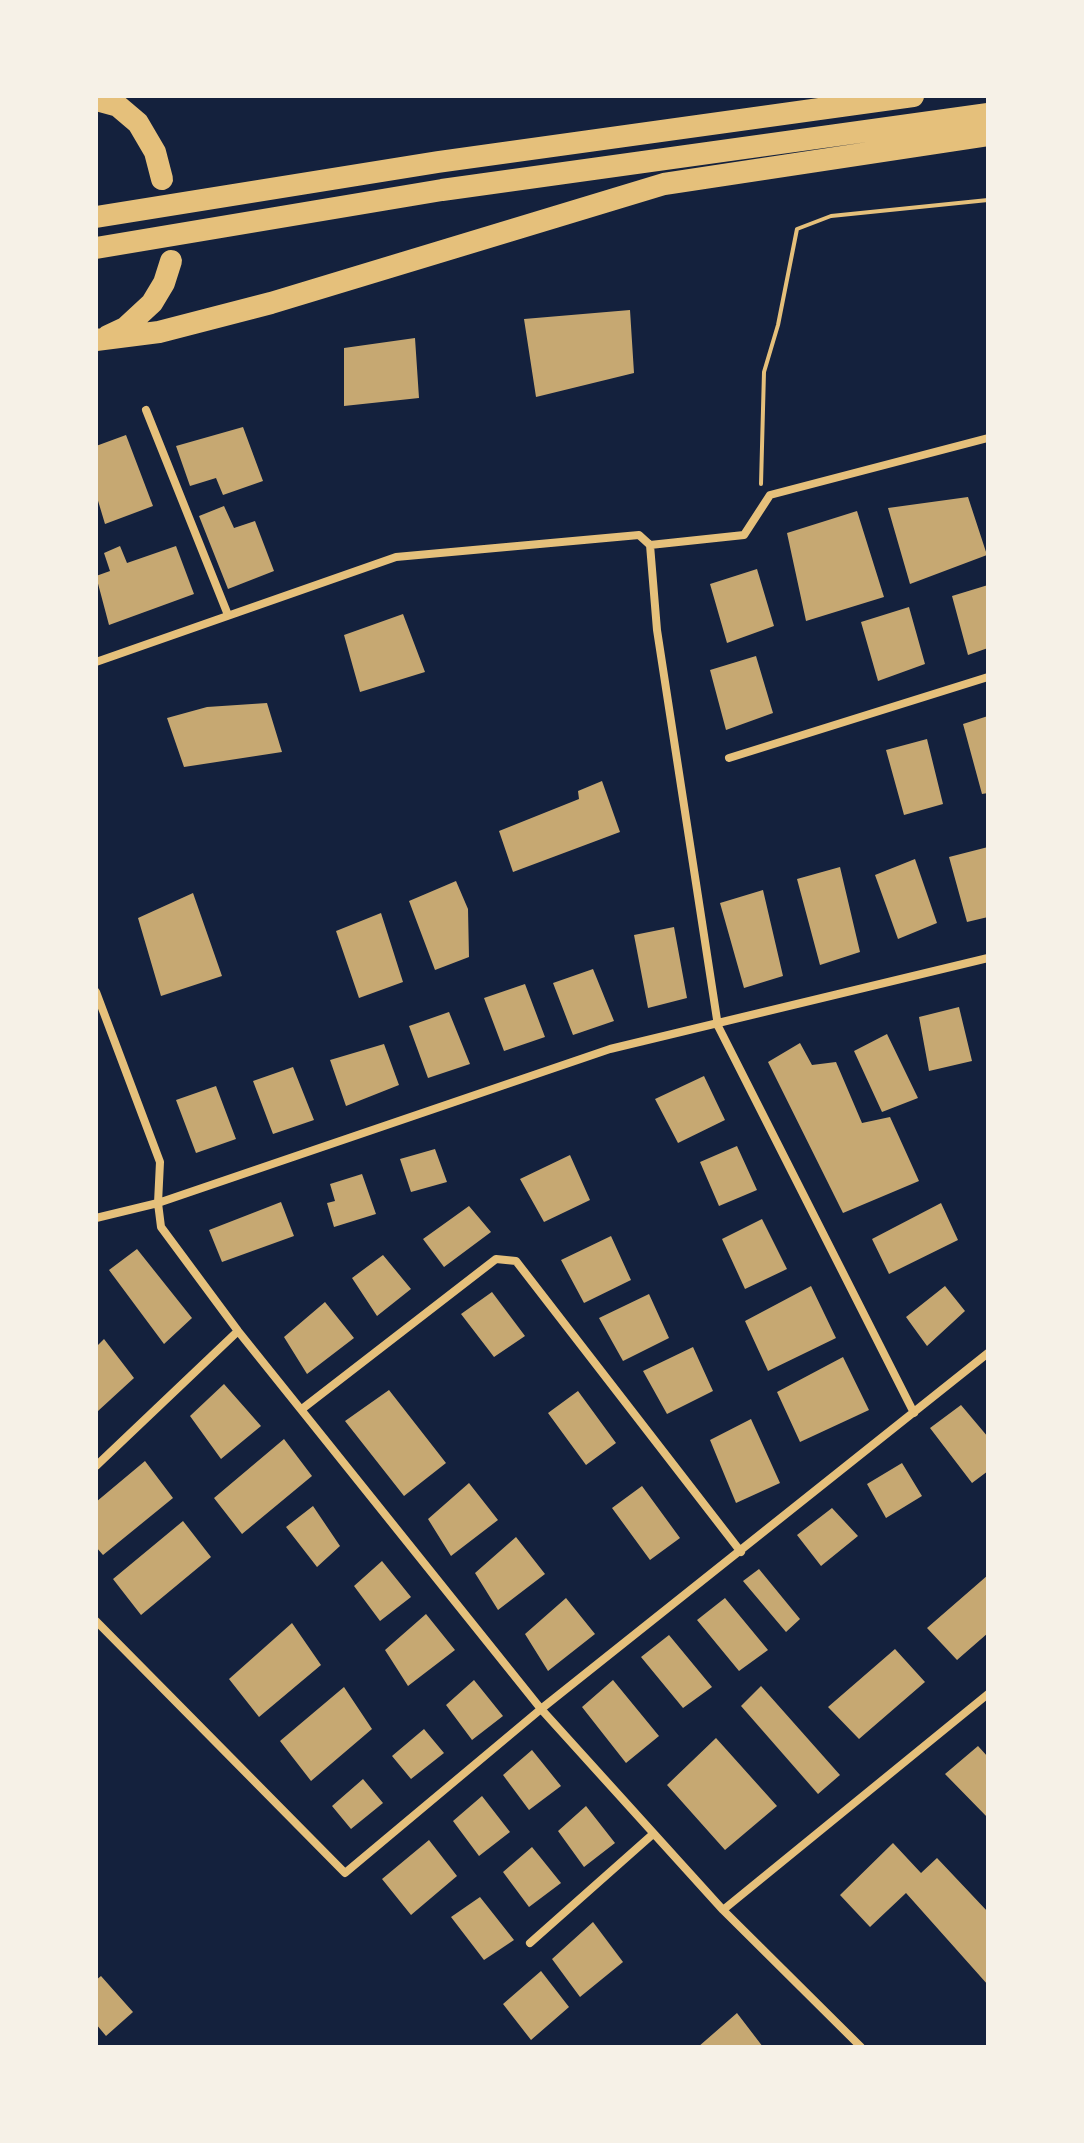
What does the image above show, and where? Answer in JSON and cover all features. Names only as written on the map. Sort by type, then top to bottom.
[{"type":"highway","points":[[96,217],[469,157],[913,96]]},
{"type":"highway","points":[[96,100],[118,106],[138,123],[155,152],[162,179]]},
{"type":"highway","points":[[96,248],[442,190],[988,114]]},
{"type":"highway","points":[[100,339],[159,332],[271,303],[664,184],[988,135]]},
{"type":"highway","points":[[100,339],[125,328],[152,303],[164,283],[171,261]]},
{"type":"street","points":[[146,410],[228,615]]},
{"type":"street","points":[[650,545],[744,535],[770,495],[988,438]]},
{"type":"street","points":[[96,662],[396,557],[639,535],[650,545],[657,630],[718,1026],[914,1413]]},
{"type":"street","points":[[729,758],[988,677]]},
{"type":"street","points":[[96,1218],[158,1203],[610,1049],[718,1026],[988,958]]},
{"type":"street","points":[[96,992],[160,1162],[158,1203],[161,1227],[238,1331],[541,1709],[723,1910],[861,2047]]},
{"type":"street","points":[[302,1409],[496,1259],[516,1261],[741,1552]]},
{"type":"street","points":[[96,1466],[238,1331]]},
{"type":"street","points":[[96,1621],[345,1873],[541,1709],[988,1353]]},
{"type":"street","points":[[723,1910],[988,1694]]},
{"type":"street","points":[[530,1943],[653,1834]]},
{"type":"path","points":[[760,507],[764,372],[797,229],[831,216],[988,200]]},
{"type":"building","points":[[630,310],[634,373],[536,397],[524,319]]},
{"type":"building","points":[[415,338],[419,398],[344,406],[344,348]]},
{"type":"building","points":[[243,427],[263,481],[223,495],[216,478],[190,486],[176,446]]},
{"type":"building","points":[[126,435],[153,506],[105,524],[96,494],[96,446]]},
{"type":"building","points":[[968,497],[987,555],[910,584],[888,508]]},
{"type":"building","points":[[224,506],[234,528],[255,521],[274,571],[228,589],[199,516]]},
{"type":"building","points":[[857,511],[884,597],[806,621],[787,533]]},
{"type":"building","points":[[120,546],[127,563],[176,546],[194,594],[109,625],[96,576],[110,571],[104,553]]},
{"type":"building","points":[[757,569],[774,626],[727,643],[710,584]]},
{"type":"building","points":[[988,585],[988,648],[968,655],[952,596]]},
{"type":"building","points":[[909,607],[925,664],[878,681],[861,622]]},
{"type":"building","points":[[403,614],[425,672],[360,692],[344,635]]},
{"type":"building","points":[[756,656],[773,713],[726,730],[710,670]]},
{"type":"building","points":[[267,703],[282,752],[184,767],[167,718],[207,707]]},
{"type":"building","points":[[988,716],[988,793],[982,794],[963,724]]},
{"type":"building","points":[[927,739],[943,804],[904,815],[886,750]]},
{"type":"building","points":[[602,781],[620,832],[513,872],[499,831],[579,799],[578,791]]},
{"type":"building","points":[[988,847],[988,917],[967,922],[949,857]]},
{"type":"building","points":[[915,859],[937,923],[898,939],[875,875]]},
{"type":"building","points":[[840,867],[860,952],[820,965],[797,879]]},
{"type":"building","points":[[456,881],[468,909],[469,957],[435,970],[409,901]]},
{"type":"building","points":[[763,890],[783,976],[744,988],[720,903]]},
{"type":"building","points":[[193,893],[222,976],[161,996],[138,918]]},
{"type":"building","points":[[381,913],[403,982],[359,998],[336,931]]},
{"type":"building","points":[[674,927],[687,998],[648,1008],[634,935]]},
{"type":"building","points":[[593,969],[614,1021],[573,1035],[553,983]]},
{"type":"building","points":[[525,984],[545,1037],[504,1051],[484,998]]},
{"type":"building","points":[[959,1007],[972,1061],[929,1071],[919,1017]]},
{"type":"building","points":[[449,1012],[470,1064],[428,1078],[409,1026]]},
{"type":"building","points":[[887,1034],[918,1098],[882,1112],[854,1051]]},
{"type":"building","points":[[800,1043],[812,1065],[836,1062],[862,1123],[890,1117],[919,1181],[843,1213],[768,1062]]},
{"type":"building","points":[[384,1044],[399,1085],[346,1106],[330,1060]]},
{"type":"building","points":[[293,1067],[314,1120],[273,1134],[253,1081]]},
{"type":"building","points":[[704,1076],[725,1120],[678,1143],[655,1099]]},
{"type":"building","points":[[216,1086],[236,1139],[196,1153],[176,1100]]},
{"type":"building","points":[[737,1146],[757,1190],[719,1206],[700,1162]]},
{"type":"building","points":[[435,1149],[447,1182],[411,1192],[400,1159]]},
{"type":"building","points":[[570,1155],[590,1200],[544,1222],[520,1179]]},
{"type":"building","points":[[362,1174],[376,1214],[334,1227],[327,1203],[335,1201],[330,1184]]},
{"type":"building","points":[[281,1202],[294,1236],[222,1262],[209,1230]]},
{"type":"building","points":[[941,1203],[958,1240],[889,1274],[872,1239]]},
{"type":"building","points":[[469,1206],[491,1232],[444,1267],[423,1239]]},
{"type":"building","points":[[762,1219],[787,1269],[745,1289],[722,1239]]},
{"type":"building","points":[[611,1236],[631,1280],[584,1303],[561,1260]]},
{"type":"building","points":[[137,1249],[192,1318],[164,1344],[109,1270]]},
{"type":"building","points":[[383,1255],[411,1289],[377,1316],[352,1278]]},
{"type":"building","points":[[811,1286],[836,1338],[768,1371],[745,1321]]},
{"type":"building","points":[[945,1286],[965,1311],[927,1346],[906,1317]]},
{"type":"building","points":[[492,1292],[525,1336],[494,1357],[461,1314]]},
{"type":"building","points":[[649,1294],[669,1338],[623,1361],[599,1318]]},
{"type":"building","points":[[325,1302],[354,1338],[307,1374],[284,1337]]},
{"type":"building","points":[[104,1339],[134,1378],[98,1411],[96,1347]]},
{"type":"building","points":[[693,1347],[713,1391],[667,1414],[643,1371]]},
{"type":"building","points":[[843,1357],[869,1410],[800,1442],[777,1392]]},
{"type":"building","points":[[224,1384],[261,1426],[221,1459],[190,1416]]},
{"type":"building","points":[[389,1390],[446,1463],[404,1496],[345,1421]]},
{"type":"building","points":[[578,1391],[616,1443],[586,1465],[548,1413]]},
{"type":"building","points":[[961,1405],[988,1437],[988,1471],[972,1483],[930,1428]]},
{"type":"building","points":[[751,1419],[780,1483],[736,1503],[710,1440]]},
{"type":"building","points":[[284,1439],[312,1476],[242,1534],[214,1498]]},
{"type":"building","points":[[145,1461],[173,1498],[103,1555],[96,1547],[96,1502]]},
{"type":"building","points":[[902,1463],[922,1496],[886,1518],[867,1484]]},
{"type":"building","points":[[469,1483],[498,1520],[451,1556],[428,1519]]},
{"type":"building","points":[[642,1486],[680,1538],[650,1560],[612,1508]]},
{"type":"building","points":[[313,1506],[340,1546],[317,1567],[286,1527]]},
{"type":"building","points":[[832,1508],[858,1536],[821,1566],[797,1535]]},
{"type":"building","points":[[183,1521],[211,1557],[141,1615],[113,1579]]},
{"type":"building","points":[[516,1537],[545,1574],[498,1610],[475,1573]]},
{"type":"building","points":[[382,1561],[411,1597],[380,1621],[354,1586]]},
{"type":"building","points":[[759,1569],[800,1619],[786,1632],[743,1581]]},
{"type":"building","points":[[988,1575],[988,1633],[957,1660],[927,1628]]},
{"type":"building","points":[[566,1598],[595,1634],[548,1671],[525,1634]]},
{"type":"building","points":[[725,1598],[768,1650],[739,1671],[697,1620]]},
{"type":"building","points":[[426,1614],[455,1650],[408,1686],[385,1650]]},
{"type":"building","points":[[292,1623],[321,1665],[259,1717],[229,1679]]},
{"type":"building","points":[[669,1635],[712,1687],[683,1708],[641,1657]]},
{"type":"building","points":[[895,1649],[925,1682],[859,1739],[828,1707]]},
{"type":"building","points":[[474,1680],[503,1716],[472,1740],[446,1705]]},
{"type":"building","points":[[613,1680],[659,1736],[626,1763],[582,1707]]},
{"type":"building","points":[[761,1686],[840,1775],[818,1794],[741,1706]]},
{"type":"building","points":[[344,1687],[372,1729],[311,1781],[280,1741]]},
{"type":"building","points":[[424,1729],[444,1753],[411,1779],[392,1756]]},
{"type":"building","points":[[716,1738],[777,1806],[725,1850],[667,1785]]},
{"type":"building","points":[[978,1746],[988,1757],[988,1818],[945,1774]]},
{"type":"building","points":[[532,1750],[561,1786],[529,1810],[503,1775]]},
{"type":"building","points":[[363,1779],[383,1803],[351,1829],[332,1806]]},
{"type":"building","points":[[482,1796],[510,1832],[479,1856],[453,1821]]},
{"type":"building","points":[[586,1806],[615,1843],[584,1867],[558,1831]]},
{"type":"building","points":[[429,1840],[457,1876],[411,1915],[382,1879]]},
{"type":"building","points":[[893,1843],[921,1873],[937,1858],[988,1912],[988,1985],[906,1893],[870,1927],[840,1895]]},
{"type":"building","points":[[532,1847],[561,1883],[529,1907],[503,1872]]},
{"type":"building","points":[[480,1897],[514,1940],[484,1960],[451,1917]]},
{"type":"building","points":[[593,1922],[623,1962],[580,1997],[552,1959]]},
{"type":"building","points":[[541,1971],[569,2007],[531,2040],[503,2004]]},
{"type":"building","points":[[101,1976],[133,2012],[106,2036],[96,2024],[96,1980]]},
{"type":"building","points":[[737,2013],[763,2047],[698,2047]]}]
